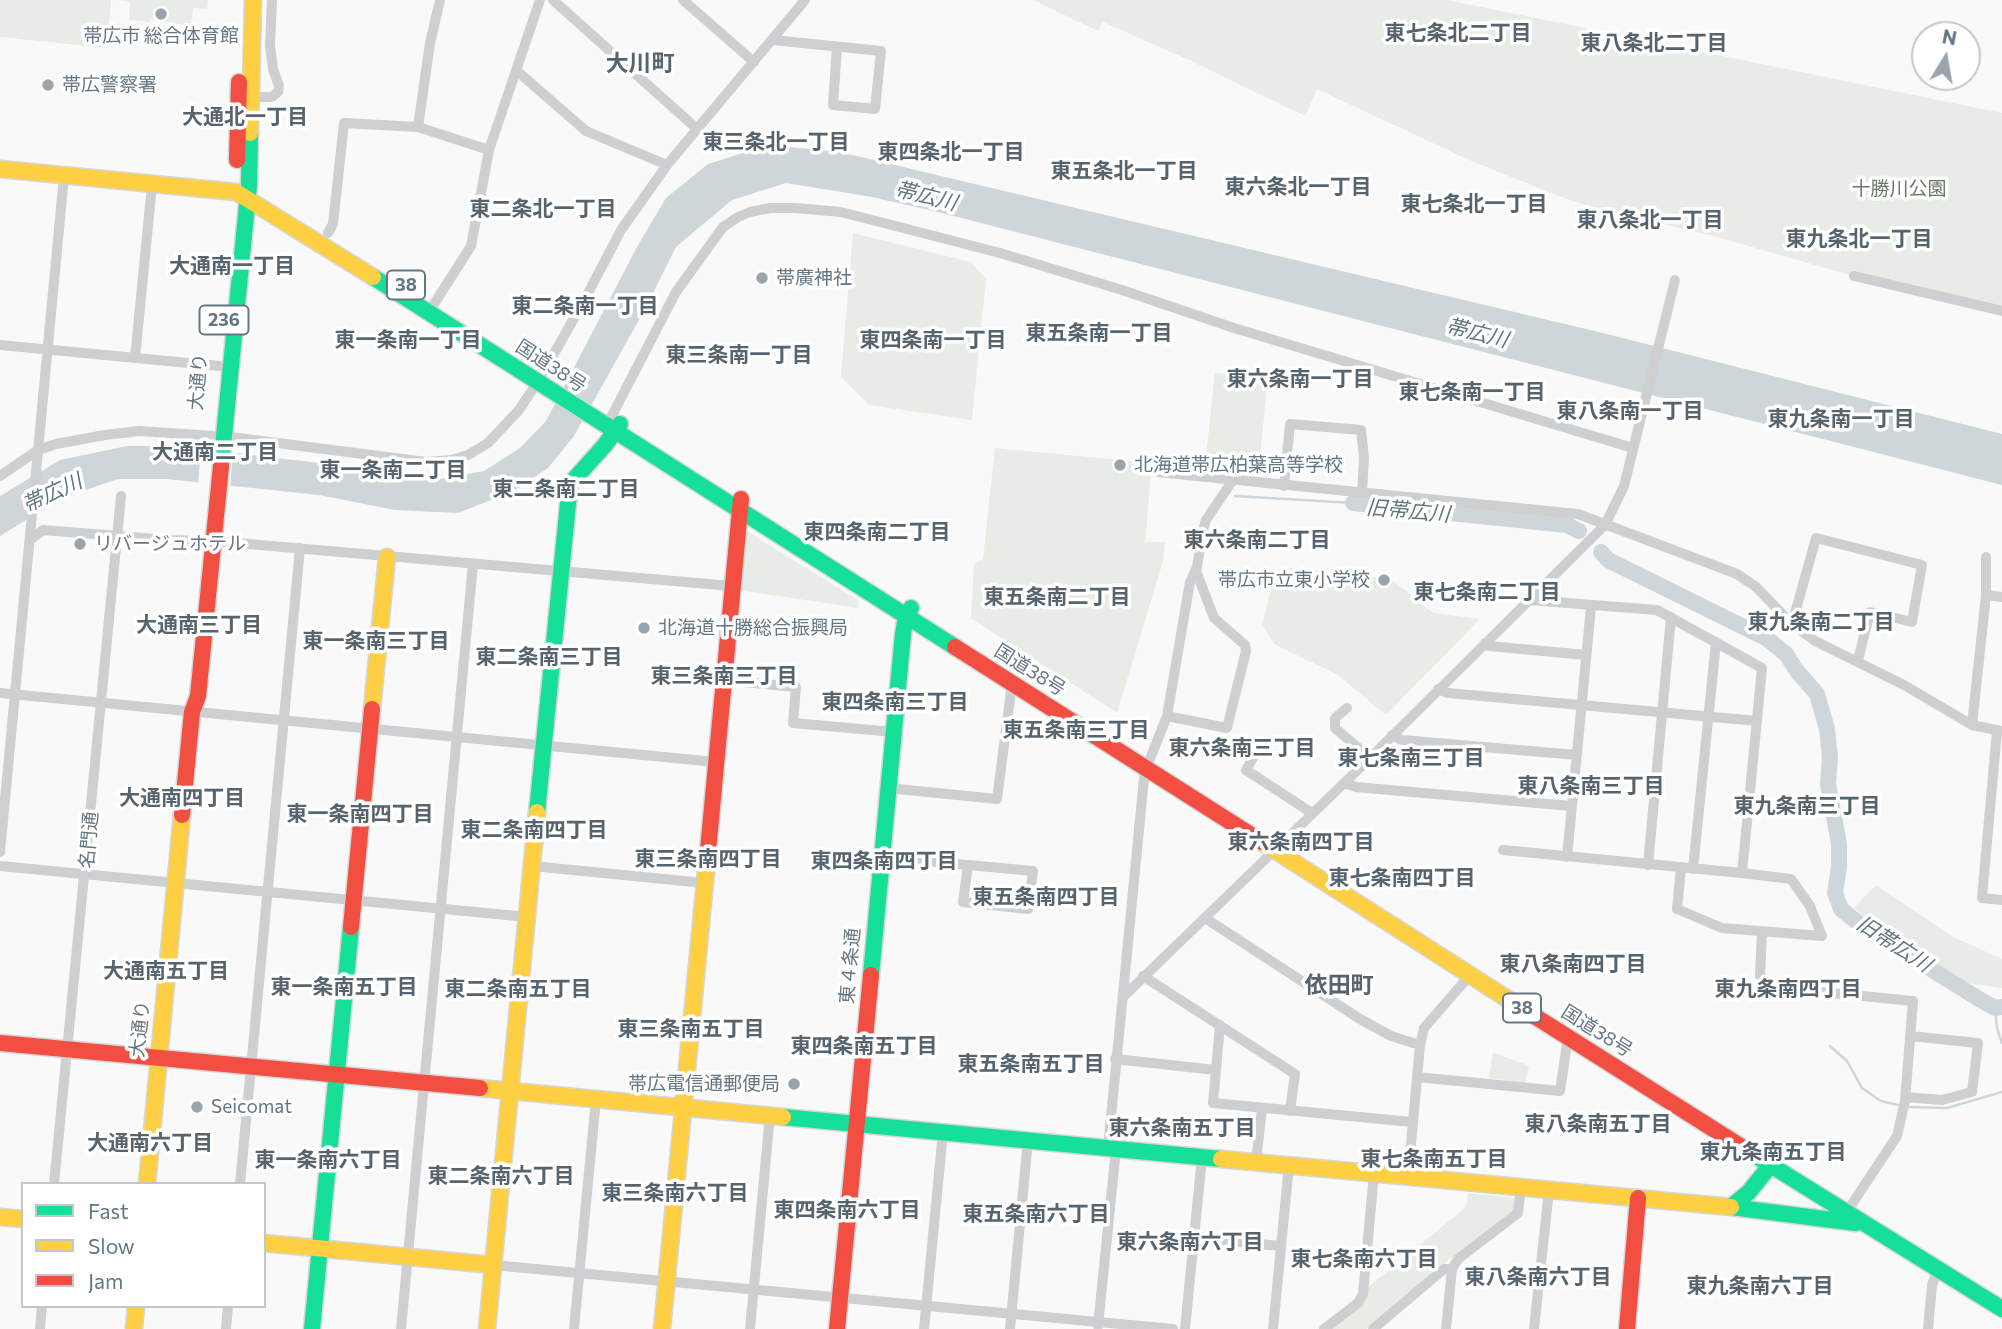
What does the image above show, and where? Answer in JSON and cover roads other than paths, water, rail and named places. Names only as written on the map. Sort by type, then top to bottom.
[{"type":"main road","points":[[241,0],[242,189]]},
{"type":"main road","points":[[242,189],[252,97],[253,0]]},
{"type":"main road","name":"国道38号","points":[[0,159],[242,189],[328,233],[543,381]]},
{"type":"main road","name":"国道38号","points":[[0,169],[152,185],[242,189],[1774,1161],[1861,1223],[2002,1309]]},
{"type":"main road","name":"大通り","points":[[218,442],[220,366],[242,189]]},
{"type":"main road","name":"大通り","points":[[147,1182],[192,712],[189,695],[208,540],[242,189]]},
{"type":"main road","points":[[487,1329],[559,571],[570,484],[613,425]]},
{"type":"main road","points":[[662,1329],[741,505]]},
{"type":"main road","points":[[312,1329],[387,556]]},
{"type":"main road","name":"国道38号","points":[[909,612],[1012,683],[1147,764]]},
{"type":"main road","name":"東４条通","points":[[837,1329],[888,788],[909,612]]},
{"type":"main road","name":"国道38号","points":[[1277,846],[1571,1039],[1774,1161],[1852,1204],[2002,1297]]},
{"type":"main road","points":[[0,1043],[1639,1198],[1861,1223]]},
{"type":"main road","points":[[1731,1207],[1749,1192],[1774,1161]]},
{"type":"main road","points":[[1627,1329],[1639,1198]]},
{"type":"main road","points":[[0,1217],[21,1219]]},
{"type":"main road","points":[[266,1242],[493,1265]]},
{"type":"main road","points":[[134,1329],[136,1308]]},
{"type":"street","points":[[252,97],[272,97],[278,92],[270,46],[272,0]]},
{"type":"street","points":[[418,127],[430,43],[440,0]]},
{"type":"street","points":[[434,304],[471,246],[489,149],[540,0]]},
{"type":"street","points":[[554,0],[696,128]]},
{"type":"street","points":[[683,0],[754,62]]},
{"type":"street","points":[[0,476],[56,444],[139,431],[218,442],[338,449],[426,462],[468,456],[488,443],[543,381],[621,230],[696,128],[805,0]]},
{"type":"street","points":[[772,40],[881,51],[875,109],[832,105],[837,47]]},
{"type":"street","points":[[517,71],[586,131],[667,165]]},
{"type":"street","points":[[328,233],[333,224],[344,123],[418,127],[489,149]]},
{"type":"street","points":[[0,852],[64,176]]},
{"type":"street","points":[[135,358],[152,185]]},
{"type":"street","points":[[613,425],[676,292],[723,227],[750,212],[770,208],[795,208],[841,212],[1000,253],[1234,328],[1634,445]]},
{"type":"street","points":[[1854,276],[2002,311]]},
{"type":"street","points":[[1123,997],[1605,525],[1624,486],[1675,280]]},
{"type":"street","points":[[0,345],[220,366]]},
{"type":"street","points":[[1284,486],[1290,424],[1361,430],[1364,458],[1362,494]]},
{"type":"street","points":[[1157,472],[1578,514],[1737,574],[1763,594],[1792,624],[1815,640],[1858,660],[1972,725],[1999,731],[1982,898],[2002,900]]},
{"type":"street","points":[[1098,1326],[1112,1148],[1115,1059],[1147,764],[1167,716],[1190,582],[1196,571],[1206,520],[1233,480]]},
{"type":"street","name":"名門通","points":[[54,1182],[121,496]]},
{"type":"street","points":[[30,540],[43,530],[117,537],[208,540],[732,586]]},
{"type":"street","points":[[1792,624],[1816,538],[1922,565],[1912,622],[1870,612],[1858,660]]},
{"type":"street","points":[[240,1182],[300,548]]},
{"type":"street","points":[[1972,725],[1986,595],[1986,557]]},
{"type":"street","points":[[401,1329],[473,564]]},
{"type":"street","points":[[1167,716],[1227,728],[1246,651],[1245,645],[1214,618],[1196,571]]},
{"type":"street","points":[[1986,595],[2002,597]]},
{"type":"street","points":[[1529,600],[1657,611],[1762,668],[1742,873]]},
{"type":"street","points":[[1567,857],[1591,607]]},
{"type":"street","points":[[1648,865],[1671,617]]},
{"type":"street","points":[[1503,850],[1648,865],[1687,868],[1742,873],[1791,879],[1810,906],[1822,936],[1722,928],[1677,909],[1687,868],[1716,642]]},
{"type":"street","points":[[1485,643],[1489,646],[1586,654]]},
{"type":"street","points":[[723,680],[796,687],[793,723],[894,732]]},
{"type":"street","points":[[888,788],[997,799],[1012,683]]},
{"type":"street","points":[[1438,690],[1756,721]]},
{"type":"street","points":[[0,693],[716,762]]},
{"type":"street","points":[[1346,708],[1335,718],[1335,728],[1370,758]]},
{"type":"street","points":[[1392,735],[1402,740],[1577,755]]},
{"type":"street","points":[[1256,754],[1246,770],[1312,813]]},
{"type":"street","points":[[1344,783],[1356,788],[1572,806]]},
{"type":"street","points":[[882,857],[968,864],[1033,872],[1028,909],[963,902],[968,864]]},
{"type":"street","points":[[0,866],[527,916]]},
{"type":"street","points":[[532,866],[704,883]]},
{"type":"street","points":[[1205,919],[1360,1019],[1391,1036],[1420,1045]]},
{"type":"street","points":[[1762,932],[1760,976],[1772,987],[1913,1001],[1903,1116],[1897,1136],[1852,1204]]},
{"type":"street","points":[[1143,975],[1295,1074],[1290,1111]]},
{"type":"street","points":[[1408,1177],[1420,1045],[1424,1028],[1470,975]]},
{"type":"street","points":[[1220,1026],[1213,1103],[1412,1122]]},
{"type":"street","points":[[1905,1099],[1942,1100],[1972,1092],[1978,1043],[1910,1036]]},
{"type":"street","points":[[1417,1077],[1560,1091],[1567,1045],[1571,1039]]},
{"type":"street","points":[[1115,1059],[1216,1070]]},
{"type":"street","points":[[574,1329],[596,1099]]},
{"type":"street","points":[[1256,1162],[1262,1108]]},
{"type":"street","points":[[750,1329],[770,1115]]},
{"type":"street","points":[[924,1329],[943,1132]]},
{"type":"street","points":[[1010,1329],[1028,1140]]},
{"type":"street","points":[[1185,1329],[1202,1157]]},
{"type":"street","points":[[1273,1329],[1289,1165]]},
{"type":"street","points":[[1324,1329],[1358,1303],[1363,1294],[1374,1173]]},
{"type":"street","points":[[1446,1329],[1452,1269],[1458,1259],[1518,1213],[1521,1187]]},
{"type":"street","points":[[1534,1329],[1549,1190]]},
{"type":"street","points":[[1194,1238],[1281,1246]]},
{"type":"street","points":[[493,1265],[1012,1314],[1098,1326],[1173,1329]]},
{"type":"street","points":[[1373,1329],[1444,1269],[1452,1269]]},
{"type":"street","points":[[1928,1329],[1932,1285],[1937,1271]]},
{"type":"street","points":[[40,1329],[42,1308]]},
{"type":"street","points":[[226,1329],[228,1308]]},
{"type":"water","name":"帯広川","points":[[768,145],[840,152],[1603,333],[2002,434],[2002,485],[942,213],[872,197],[786,183],[732,200],[676,247],[644,311],[574,436],[548,468],[514,491],[458,513],[395,510],[319,495],[167,479],[118,479],[62,498],[0,536],[0,496],[60,460],[127,446],[177,446],[369,469],[429,481],[484,471],[520,448],[546,421],[637,247],[666,198],[708,164]]},
{"type":"waterway","name":"旧帯広川","points":[[1235,496],[1353,503]]},
{"type":"waterway","name":"旧帯広川","points":[[1353,503],[1567,525],[1579,531]]},
{"type":"waterway","name":"旧帯広川","points":[[1601,552],[1608,560],[1766,638],[1786,654],[1817,694],[1827,729],[1830,757],[1828,784],[1839,844],[1835,893],[1841,909],[1863,927],[1979,999],[1995,1008],[2002,1007]]},
{"type":"waterway","points":[[1995,1008],[2002,1043]]},
{"type":"waterway","points":[[1830,1046],[1847,1061],[1862,1088],[1881,1101],[1902,1106]]},
{"type":"waterway","points":[[1908,1107],[1947,1108],[2002,1092]]},
{"type":"place","name":"帯広市 総合体育館","points":[[161,14]]},
{"type":"place","name":"帯広警察署","points":[[48,85]]},
{"type":"place","name":"帯廣神社","points":[[762,278]]},
{"type":"place","name":"北海道帯広柏葉高等学校","points":[[1120,465]]},
{"type":"place","name":"リバージュホテル","points":[[80,544]]},
{"type":"place","name":"帯広市立東小学校","points":[[1384,580]]},
{"type":"place","name":"北海道十勝総合振興局","points":[[644,628]]},
{"type":"place","name":"帯広電信通郵便局","points":[[794,1084]]},
{"type":"place","name":"Seicomat","points":[[197,1107]]},
{"type":"district","name":"東七条北二丁目","points":[[1458,33]]},
{"type":"district","name":"東八条北二丁目","points":[[1654,43]]},
{"type":"district","name":"大川町","points":[[640,63]]},
{"type":"district","name":"大通北一丁目","points":[[245,117]]},
{"type":"district","name":"東三条北一丁目","points":[[776,142]]},
{"type":"district","name":"東四条北一丁目","points":[[951,152]]},
{"type":"district","name":"東五条北一丁目","points":[[1124,171]]},
{"type":"district","name":"東六条北一丁目","points":[[1298,187]]},
{"type":"district","name":"東七条北一丁目","points":[[1474,204]]},
{"type":"district","name":"東二条北一丁目","points":[[543,209]]},
{"type":"district","name":"東八条北一丁目","points":[[1650,220]]},
{"type":"district","name":"東九条北一丁目","points":[[1859,239]]},
{"type":"district","name":"大通南一丁目","points":[[232,266]]},
{"type":"district","name":"東二条南一丁目","points":[[585,306]]},
{"type":"district","name":"東五条南一丁目","points":[[1099,333]]},
{"type":"district","name":"東一条南一丁目","points":[[408,340]]},
{"type":"district","name":"東四条南一丁目","points":[[933,340]]},
{"type":"district","name":"東三条南一丁目","points":[[739,355]]},
{"type":"district","name":"東六条南一丁目","points":[[1300,379]]},
{"type":"district","name":"東七条南一丁目","points":[[1472,392]]},
{"type":"district","name":"東八条南一丁目","points":[[1630,411]]},
{"type":"district","name":"東九条南一丁目","points":[[1841,419]]},
{"type":"district","name":"大通南二丁目","points":[[215,452]]},
{"type":"district","name":"東一条南二丁目","points":[[393,470]]},
{"type":"district","name":"東二条南二丁目","points":[[566,489]]},
{"type":"district","name":"東四条南二丁目","points":[[877,532]]},
{"type":"district","name":"東六条南二丁目","points":[[1257,540]]},
{"type":"district","name":"東七条南二丁目","points":[[1487,592]]},
{"type":"district","name":"東五条南二丁目","points":[[1057,597]]},
{"type":"district","name":"東九条南二丁目","points":[[1821,622]]},
{"type":"district","name":"大通南三丁目","points":[[199,625]]},
{"type":"district","name":"東一条南三丁目","points":[[376,641]]},
{"type":"district","name":"東二条南三丁目","points":[[549,657]]},
{"type":"district","name":"東三条南三丁目","points":[[724,676]]},
{"type":"district","name":"東四条南三丁目","points":[[895,702]]},
{"type":"district","name":"東五条南三丁目","points":[[1076,730]]},
{"type":"district","name":"東六条南三丁目","points":[[1242,748]]},
{"type":"district","name":"東七条南三丁目","points":[[1411,758]]},
{"type":"district","name":"東八条南三丁目","points":[[1591,786]]},
{"type":"district","name":"大通南四丁目","points":[[182,798]]},
{"type":"district","name":"東九条南三丁目","points":[[1807,806]]},
{"type":"district","name":"東一条南四丁目","points":[[360,814]]},
{"type":"district","name":"東二条南四丁目","points":[[534,830]]},
{"type":"district","name":"東六条南四丁目","points":[[1301,842]]},
{"type":"district","name":"東三条南四丁目","points":[[708,859]]},
{"type":"district","name":"東四条南四丁目","points":[[884,861]]},
{"type":"district","name":"東七条南四丁目","points":[[1402,878]]},
{"type":"district","name":"東五条南四丁目","points":[[1046,897]]},
{"type":"district","name":"東八条南四丁目","points":[[1573,964]]},
{"type":"district","name":"大通南五丁目","points":[[166,971]]},
{"type":"district","name":"依田町","points":[[1339,985]]},
{"type":"district","name":"東一条南五丁目","points":[[344,987]]},
{"type":"district","name":"東二条南五丁目","points":[[518,989]]},
{"type":"district","name":"東九条南四丁目","points":[[1788,989]]},
{"type":"district","name":"東三条南五丁目","points":[[691,1029]]},
{"type":"district","name":"東四条南五丁目","points":[[864,1046]]},
{"type":"district","name":"東五条南五丁目","points":[[1031,1064]]},
{"type":"district","name":"東八条南五丁目","points":[[1598,1124]]},
{"type":"district","name":"東六条南五丁目","points":[[1182,1128]]},
{"type":"district","name":"大通南六丁目","points":[[150,1143]]},
{"type":"district","name":"東九条南五丁目","points":[[1773,1152]]},
{"type":"district","name":"東七条南五丁目","points":[[1434,1159]]},
{"type":"district","name":"東一条南六丁目","points":[[328,1160]]},
{"type":"district","name":"東二条南六丁目","points":[[501,1176]]},
{"type":"district","name":"東三条南六丁目","points":[[675,1193]]},
{"type":"district","name":"東四条南六丁目","points":[[847,1210]]},
{"type":"district","name":"東五条南六丁目","points":[[1036,1214]]},
{"type":"district","name":"東六条南六丁目","points":[[1190,1242]]},
{"type":"district","name":"東七条南六丁目","points":[[1364,1259]]},
{"type":"district","name":"東八条南六丁目","points":[[1538,1277]]},
{"type":"district","name":"東九条南六丁目","points":[[1760,1286]]},
{"type":"park label","name":"十勝川公園","points":[[1899,189]]}]
